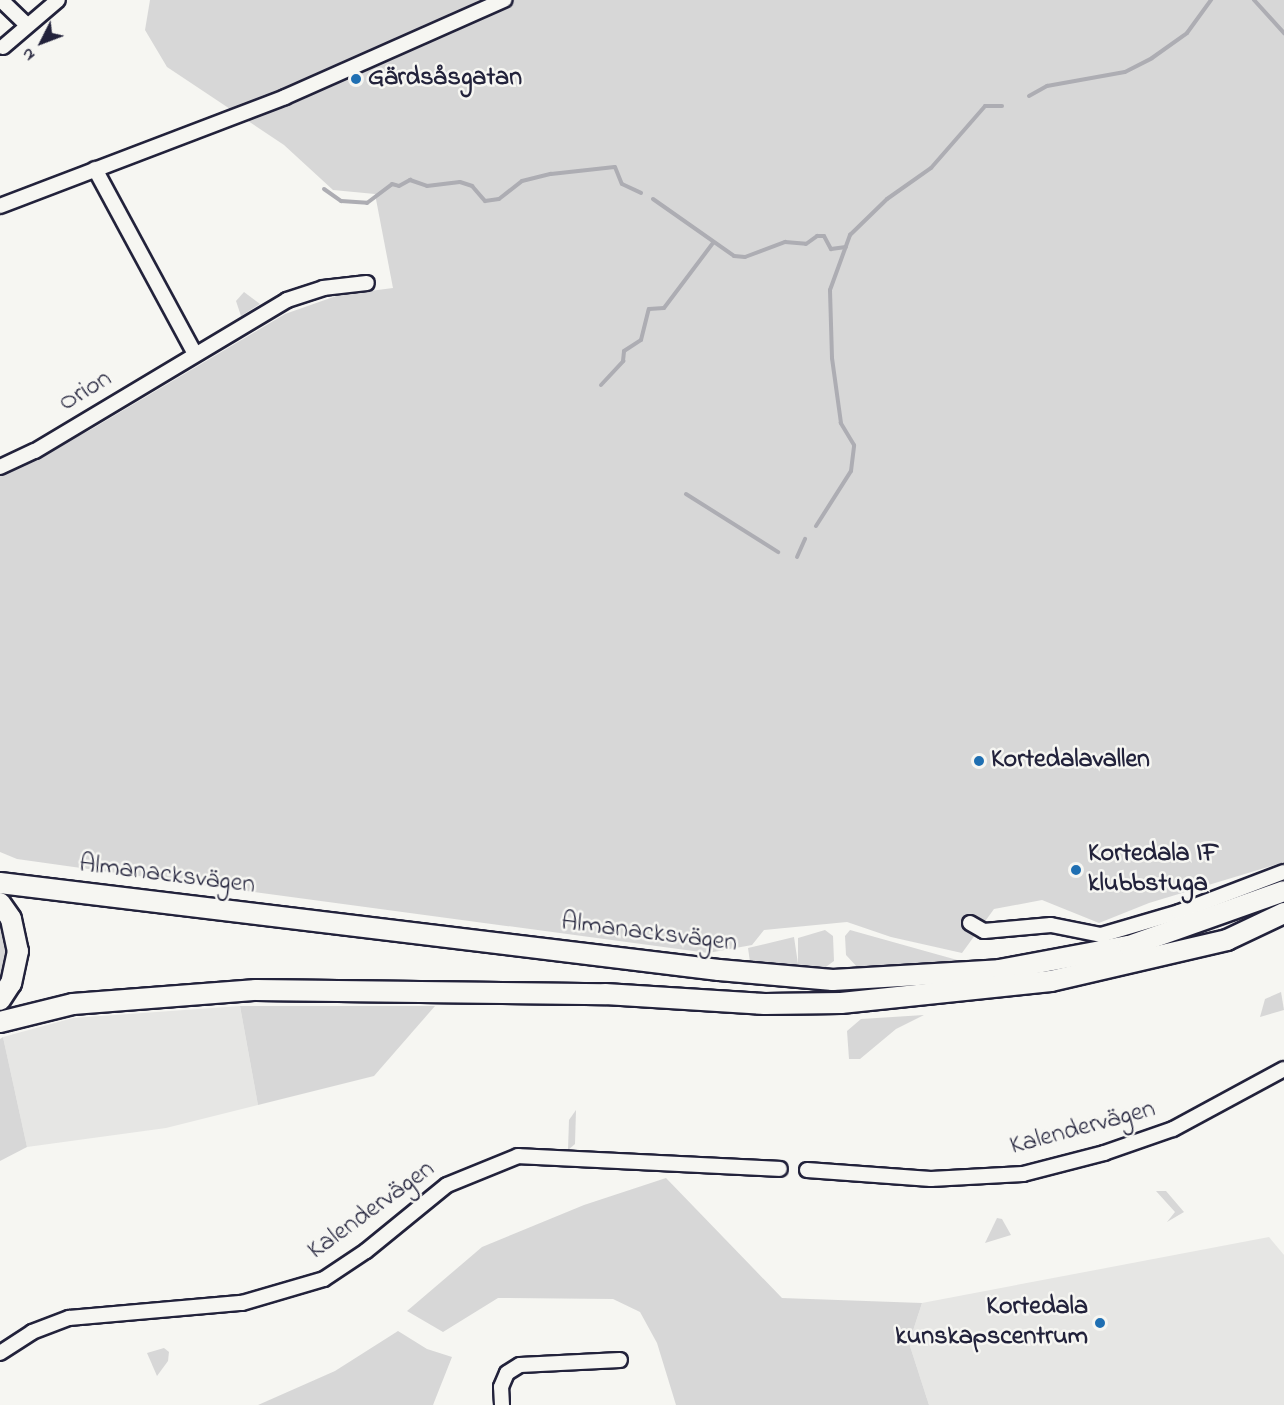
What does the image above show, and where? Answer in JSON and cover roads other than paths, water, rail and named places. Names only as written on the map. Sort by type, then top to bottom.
[{"type":"main road","name":"Almanacksvägen","points":[[0,883],[719,970],[833,980],[999,970],[1129,946],[1284,891]]},
{"type":"main road","points":[[0,903],[10,919],[18,951],[11,983],[0,1000]]},
{"type":"main road","points":[[0,1022],[73,1004],[256,990],[605,994],[765,1004],[841,1003],[1051,981],[1227,940],[1284,913]]},
{"type":"street","points":[[1,0],[26,24]]},
{"type":"street","points":[[3,47],[26,24],[58,0]]},
{"type":"street","points":[[0,206],[285,97],[504,0]]},
{"type":"street","points":[[96,169],[195,354]]},
{"type":"street","name":"Orion","points":[[0,467],[34,451],[287,300],[323,288],[367,283]]},
{"type":"street","points":[[970,923],[984,931],[1051,925],[1101,935],[1179,912],[1284,872]]},
{"type":"street","name":"Kalendervägen","points":[[807,1170],[931,1179],[1023,1174],[1173,1129],[1284,1069]]},
{"type":"street","name":"Kalendervägen","points":[[0,1353],[32,1332],[69,1318],[242,1303],[324,1279],[380,1241],[447,1185],[518,1156],[780,1169]]},
{"type":"street","points":[[502,1405],[501,1387],[507,1373],[520,1365],[620,1360]]},
{"type":"waterway","points":[[1029,96],[1047,86],[1125,72],[1152,58],[1187,33],[1211,0]]},
{"type":"waterway","points":[[1254,0],[1284,33]]},
{"type":"waterway","points":[[816,526],[851,471],[854,445],[841,423],[832,358],[830,290],[850,235],[887,199],[931,168],[985,106],[1002,106]]},
{"type":"waterway","points":[[324,189],[341,201],[367,203],[392,184],[399,186],[410,180],[427,186],[460,182],[472,186],[485,201],[499,199],[522,181],[551,174],[615,167],[622,184],[641,193]]},
{"type":"waterway","points":[[653,199],[734,256],[745,257],[785,242],[806,244],[817,236],[824,236],[831,249],[846,247]]},
{"type":"waterway","points":[[601,385],[623,361],[624,351],[641,340],[649,309],[664,308],[713,243]]},
{"type":"waterway","points":[[686,494],[778,552]]},
{"type":"waterway","points":[[797,557],[805,539]]},
{"type":"place","name":"Gärdsåsgatan","points":[[356,79]]},
{"type":"place","name":"Kortedalavallen","points":[[979,761]]},
{"type":"place","name":"Kortedala IF klubbstuga","points":[[1076,870]]},
{"type":"place","name":"Kortedala kunskapscentrum","points":[[1100,1323]]}]
